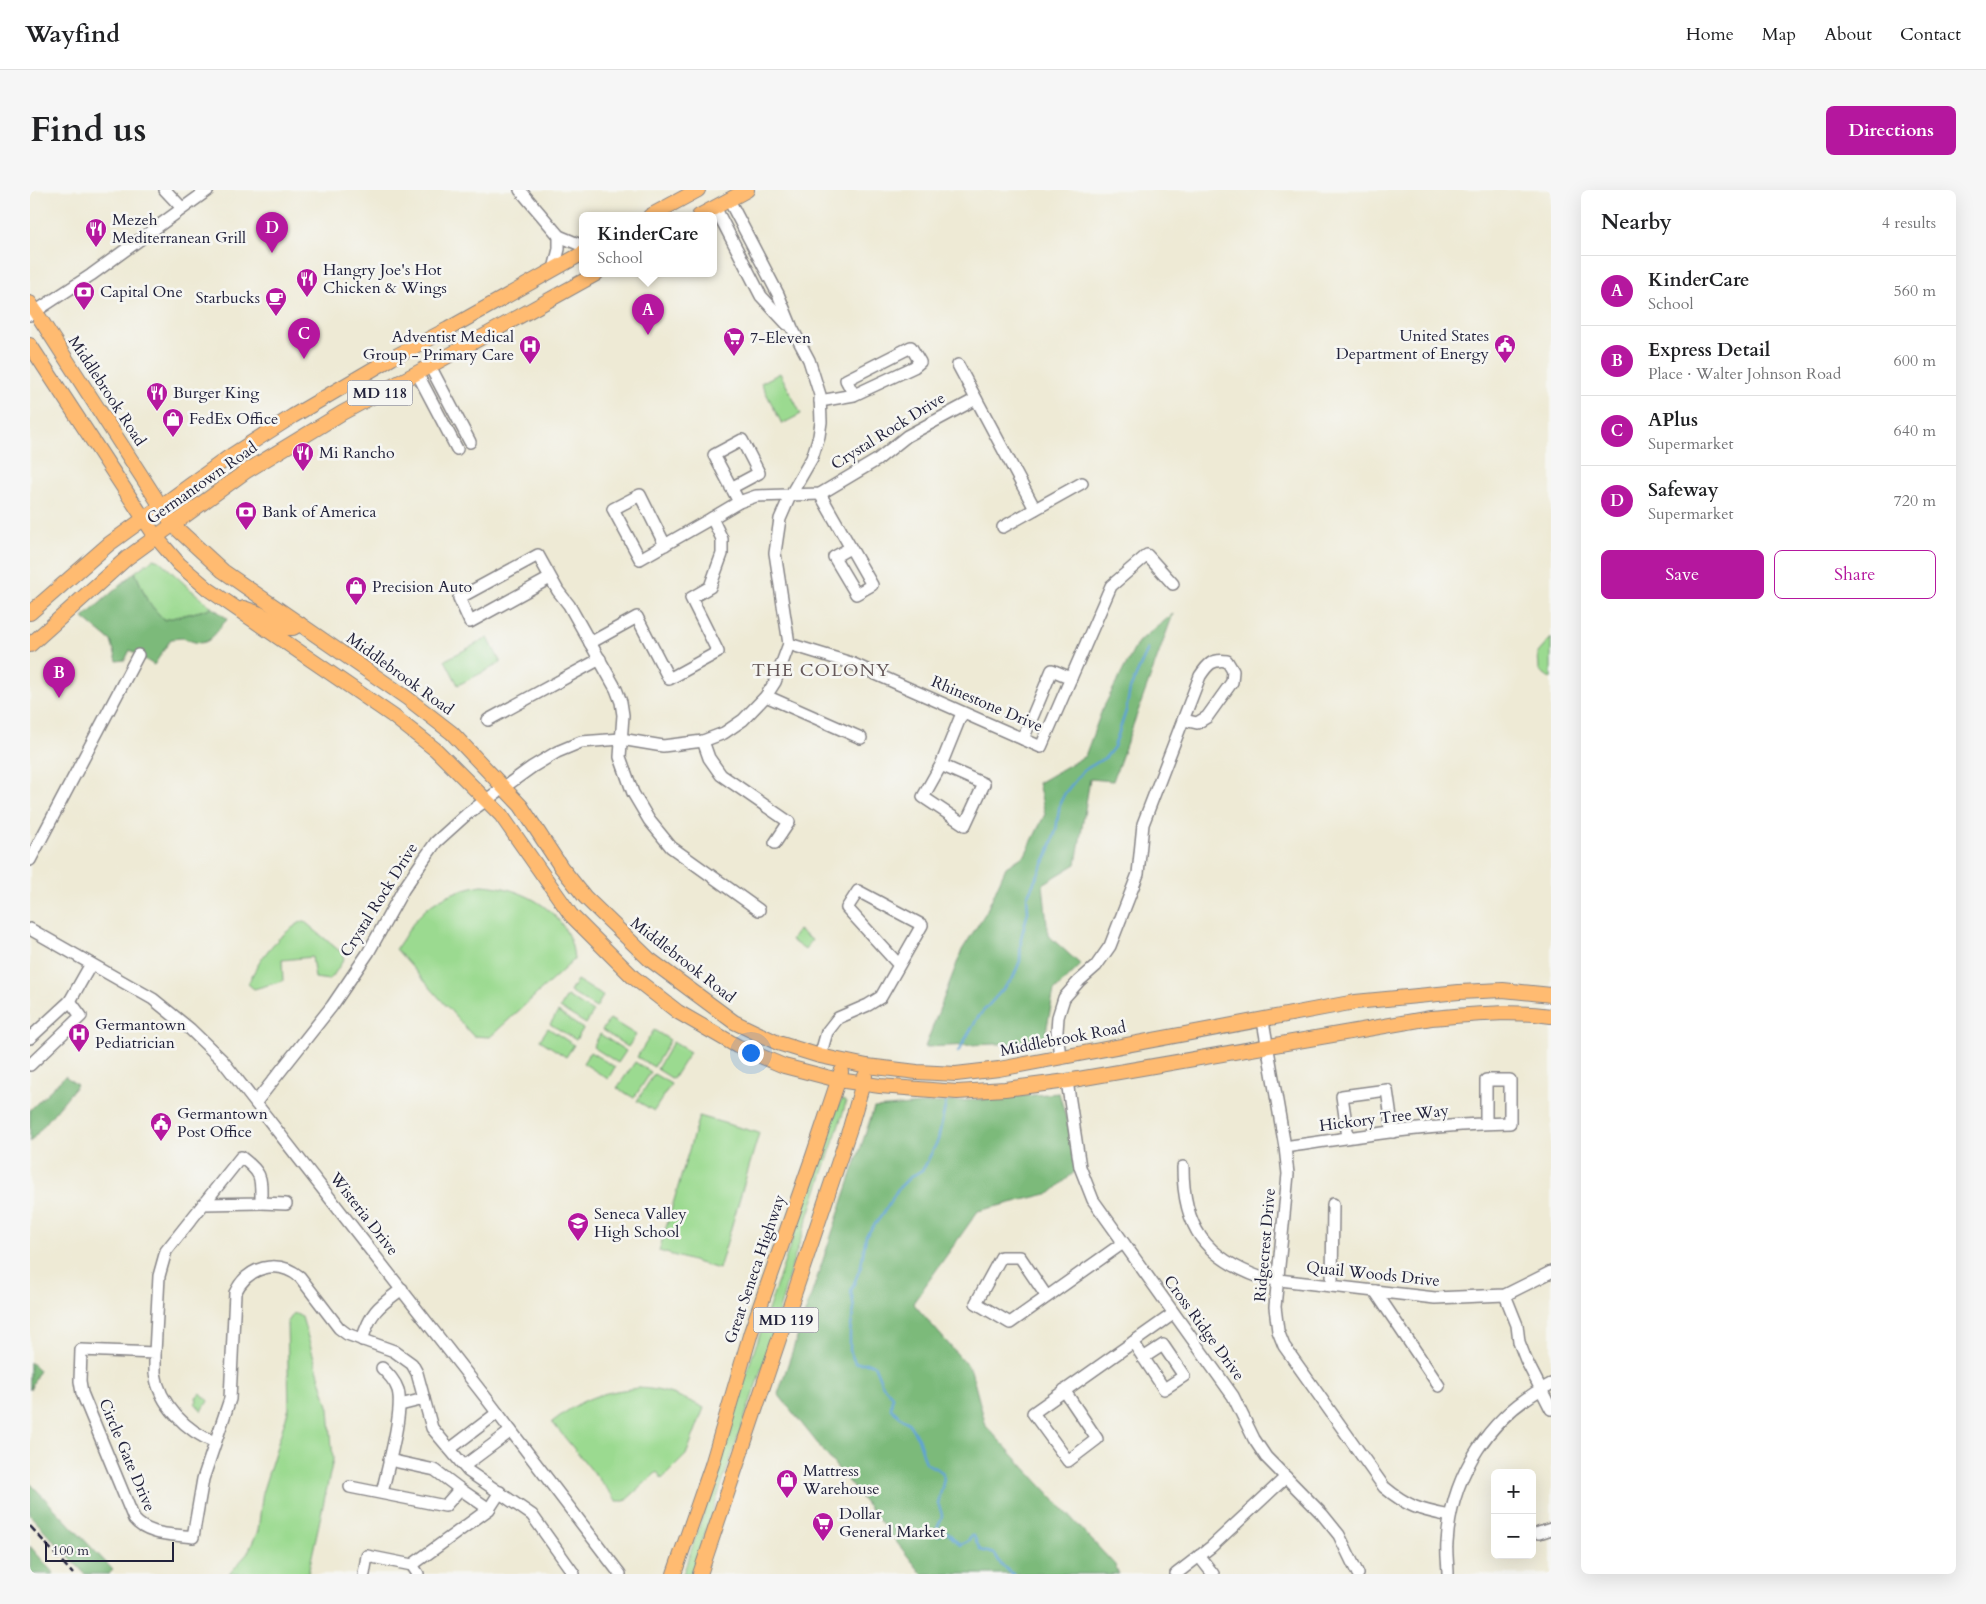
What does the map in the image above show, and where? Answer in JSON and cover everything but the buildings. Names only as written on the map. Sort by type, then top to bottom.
[{"type":"main road","points":[[657,212],[698,190]]},
{"type":"main road","name":"Crystal Rock Drive","points":[[706,190],[715,208]]},
{"type":"main road","points":[[707,212],[715,208],[726,195],[747,190]]},
{"type":"main road","name":"Germantown Road","points":[[30,613],[109,544],[229,457],[293,416],[392,358],[448,329],[579,255]]},
{"type":"main road","name":"Germantown Road","points":[[30,645],[93,587],[128,558],[245,472],[342,413],[591,277]]},
{"type":"main road","name":"Middlebrook Road","points":[[32,310],[173,525],[223,571],[407,698],[452,733],[521,806],[561,867],[585,898],[649,959],[734,1022],[778,1043],[820,1056],[867,1066],[956,1074],[999,1069],[1263,1021],[1355,1002],[1458,992],[1503,990],[1551,995]]},
{"type":"main road","points":[[30,345],[156,538],[179,564],[208,590],[393,716],[436,750],[501,815],[571,915],[633,977],[678,1012],[736,1046],[784,1066],[838,1080],[957,1092],[1005,1089],[1067,1081],[1267,1048],[1431,1018],[1488,1013],[1551,1016]]},
{"type":"main road","points":[[231,605],[258,613],[287,628],[300,624]]},
{"type":"main road","name":"Great Seneca Highway","points":[[674,1574],[712,1465],[751,1332],[843,1061]]},
{"type":"main road","name":"MD 119","points":[[700,1574],[863,1084],[867,1066]]},
{"type":"street","points":[[165,190],[182,208]]},
{"type":"street","points":[[32,310],[91,275],[208,190]]},
{"type":"street","points":[[520,190],[559,236],[579,244]]},
{"type":"street","name":"Crystal Rock Drive","points":[[256,1102],[332,1006],[368,953],[403,890],[436,842],[467,814],[532,766],[580,742],[621,739],[663,746],[703,741],[724,733],[743,720],[766,696],[775,682],[789,644],[775,553],[780,519],[814,451],[820,422],[820,401],[815,377],[778,294],[726,195]]},
{"type":"street","name":"Crystal Rock Drive","points":[[715,208],[760,296],[792,328]]},
{"type":"street","points":[[554,268],[559,250],[559,236]]},
{"type":"street","points":[[820,401],[854,396],[914,367],[920,362],[911,347],[846,380],[854,396]]},
{"type":"street","points":[[958,364],[1034,509]]},
{"type":"street","points":[[430,366],[470,442]]},
{"type":"street","points":[[417,373],[457,449]]},
{"type":"street","name":"Crystal Rock Drive","points":[[665,545],[640,495],[614,509],[640,559],[665,545],[712,518],[739,502],[756,496],[820,494],[877,460],[907,436],[976,399]]},
{"type":"street","points":[[1002,526],[1082,483]]},
{"type":"street","points":[[731,488],[739,502]]},
{"type":"street","points":[[820,494],[850,548]]},
{"type":"street","points":[[590,643],[637,617],[669,679],[718,652],[691,598],[710,587],[722,554],[722,539],[712,518]]},
{"type":"street","points":[[550,578],[470,622],[459,598],[538,555],[600,659],[621,702],[623,715],[620,757],[633,793],[649,820],[670,847],[759,910]]},
{"type":"street","name":"Rhinestone Drive","points":[[789,644],[850,663],[1041,747],[1111,586],[1147,555],[1173,584]]},
{"type":"street","points":[[30,860],[108,708],[138,655]]},
{"type":"street","points":[[488,720],[600,659]]},
{"type":"street","points":[[1060,1057],[1057,1031],[1058,1017],[1064,998],[1096,966],[1110,946],[1138,874],[1143,824],[1200,676],[1208,663],[1217,660],[1227,661],[1233,671],[1232,682],[1207,717],[1197,723],[1184,720]]},
{"type":"street","points":[[1023,739],[1052,670],[1070,678]]},
{"type":"street","points":[[766,696],[860,738]]},
{"type":"street","points":[[941,765],[984,784],[965,825],[923,797],[941,765],[962,713]]},
{"type":"street","points":[[703,741],[709,758],[721,775],[789,822],[775,843]]},
{"type":"street","points":[[820,1056],[828,1032],[838,1018],[881,997],[922,925],[858,891],[847,908],[899,965]]},
{"type":"street","name":"Wisteria Drive","points":[[30,929],[153,999],[190,1029],[222,1060],[402,1289],[620,1574]]},
{"type":"street","points":[[41,1052],[30,1039],[70,1001],[91,964]]},
{"type":"street","points":[[30,1065],[41,1052],[81,1016],[70,1001]]},
{"type":"street","name":"Ridgecrest Drive","points":[[1263,1021],[1288,1174],[1276,1280],[1275,1307],[1278,1331],[1284,1346],[1384,1487],[1399,1500],[1417,1509],[1450,1516]]},
{"type":"street","name":"Cross Ridge Drive","points":[[1067,1081],[1080,1167],[1093,1200],[1233,1396],[1254,1439],[1266,1457],[1322,1514],[1339,1536],[1358,1574]]},
{"type":"street","points":[[1348,1138],[1342,1096],[1387,1090],[1393,1132]]},
{"type":"street","name":"Hickory Tree Way","points":[[1285,1147],[1393,1132],[1486,1123]]},
{"type":"street","points":[[215,1442],[202,1437],[177,1416],[168,1403],[157,1380],[155,1353],[161,1264],[174,1240],[241,1157],[256,1169],[259,1175],[261,1203]]},
{"type":"street","name":"Quail Woods Drive","points":[[1183,1166],[1183,1190],[1186,1206],[1194,1227],[1206,1244],[1221,1259],[1239,1270],[1262,1278],[1435,1298],[1505,1295],[1551,1272]]},
{"type":"street","points":[[203,1204],[286,1204]]},
{"type":"street","points":[[1332,1286],[1333,1204]]},
{"type":"street","points":[[1047,1297],[1020,1257],[1000,1257],[976,1303],[1010,1323],[1047,1297],[1123,1243]]},
{"type":"street","name":"Circle Gate Drive","points":[[155,1353],[80,1350],[82,1393],[134,1519],[141,1527],[150,1531],[193,1537],[203,1480],[230,1399],[235,1293],[239,1284],[248,1276],[268,1266],[279,1267],[292,1271],[300,1278],[339,1328],[347,1334],[394,1351],[412,1364],[417,1373],[432,1428],[464,1466],[479,1480],[500,1492],[532,1515],[574,1574]]},
{"type":"street","points":[[362,1340],[372,1314],[380,1305],[402,1289]]},
{"type":"street","points":[[1374,1291],[1439,1386]]},
{"type":"street","points":[[1505,1295],[1517,1325],[1519,1342],[1546,1387],[1551,1409]]},
{"type":"street","points":[[1064,1390],[1097,1439],[1068,1461],[1033,1412],[1064,1390],[1173,1314]]},
{"type":"street","points":[[1133,1342],[1144,1358]]},
{"type":"street","points":[[382,1368],[394,1380],[400,1405],[382,1493]]},
{"type":"street","points":[[1448,1574],[1447,1544],[1450,1516],[1454,1497],[1462,1476],[1482,1442],[1510,1410],[1546,1387]]},
{"type":"street","points":[[400,1405],[424,1399]]},
{"type":"street","points":[[450,1449],[497,1413]]},
{"type":"street","points":[[464,1466],[511,1431]]},
{"type":"street","points":[[389,1460],[435,1470],[489,1509]]},
{"type":"street","points":[[1176,1574],[1211,1547],[1286,1477]]},
{"type":"street","points":[[350,1487],[445,1506],[460,1489]]},
{"type":"street","points":[[364,1574],[367,1556],[415,1570],[489,1509],[500,1492]]},
{"type":"street","points":[[1539,1533],[1551,1529]]},
{"type":"street","points":[[1200,1556],[1213,1574]]},
{"type":"green space","points":[[780,373],[801,414],[782,424],[761,383]]},
{"type":"green space","points":[[153,559],[160,561],[213,608],[164,620],[148,602],[135,572]]},
{"type":"green space","points":[[135,572],[148,602],[164,620],[213,608],[228,619],[212,638],[206,642],[196,642],[183,638],[171,639],[154,665],[130,650],[125,660],[117,661],[111,641],[83,618]]},
{"type":"green space","points":[[1173,614],[1113,781],[1090,779],[1076,864],[1043,884],[1048,935],[1081,965],[1054,991],[1044,1042],[925,1047],[962,950],[986,912],[1006,867],[1025,855],[1045,814],[1038,783],[1085,756],[1102,710],[1138,642]]},
{"type":"green space","points":[[488,638],[501,663],[458,685],[445,660]]},
{"type":"green space","points":[[1551,638],[1551,679],[1539,670],[1538,653]]},
{"type":"green space","points":[[482,885],[514,891],[529,897],[543,906],[555,916],[565,929],[571,943],[574,960],[490,1037],[473,1036],[396,949],[416,920],[432,904],[456,892]]},
{"type":"green space","points":[[301,922],[305,922],[342,953],[344,959],[333,976],[329,980],[315,978],[312,957],[282,960],[283,981],[254,989],[248,984],[264,956],[276,941]]},
{"type":"green space","points":[[798,930],[812,940],[805,950],[791,940]]},
{"type":"green space","points":[[577,980],[603,996],[596,1008],[570,992]]},
{"type":"green space","points":[[567,996],[593,1012],[586,1024],[560,1008]]},
{"type":"green space","points":[[558,1012],[583,1029],[576,1040],[550,1024]]},
{"type":"green space","points":[[610,1019],[636,1035],[628,1047],[602,1030]]},
{"type":"green space","points":[[548,1028],[574,1045],[566,1057],[540,1040]]},
{"type":"green space","points":[[654,1030],[670,1040],[654,1067],[637,1057]]},
{"type":"green space","points":[[600,1034],[626,1051],[618,1063],[593,1047]]},
{"type":"green space","points":[[673,1042],[690,1052],[673,1079],[657,1069]]},
{"type":"green space","points":[[590,1052],[615,1067],[608,1079],[583,1063]]},
{"type":"green space","points":[[635,1062],[651,1072],[634,1098],[617,1088]]},
{"type":"green space","points":[[654,1074],[671,1084],[654,1111],[637,1101]]},
{"type":"green space","points":[[65,1076],[77,1085],[30,1142],[30,1110]]},
{"type":"green space","points":[[1059,1093],[1080,1167],[1051,1193],[978,1211],[913,1303],[971,1370],[986,1426],[1115,1565],[1119,1574],[922,1574],[778,1394],[874,1108]]},
{"type":"green space","points":[[842,1099],[846,1102],[843,1113],[791,1268],[770,1344],[691,1574],[683,1574],[709,1498],[741,1389]]},
{"type":"green space","points":[[699,1116],[759,1133],[719,1269],[659,1251]]},
{"type":"green space","points":[[294,1313],[302,1317],[329,1409],[333,1460],[308,1574],[229,1574],[247,1554],[258,1531],[263,1490],[289,1408],[287,1323]]},
{"type":"green space","points":[[30,1362],[39,1370],[30,1390]]},
{"type":"green space","points":[[639,1388],[673,1394],[704,1408],[686,1455],[662,1479],[657,1472],[625,1501],[617,1501],[552,1422],[573,1407],[592,1398],[603,1394]]},
{"type":"green space","points":[[201,1393],[208,1401],[202,1411],[195,1403],[197,1401],[196,1397]]},
{"type":"green space","points":[[30,1483],[113,1570],[109,1574],[85,1574],[30,1515]]},
{"type":"green space","points":[[30,1546],[54,1574],[30,1574]]},
{"type":"waterway","points":[[958,1052],[978,1017],[1013,978],[1020,961],[1021,938],[1028,912],[1027,897],[1048,854],[1056,830],[1060,803],[1065,793],[1083,771],[1106,757],[1114,747],[1126,711],[1130,689],[1148,649]]},
{"type":"waterway","points":[[946,1102],[938,1140],[925,1166],[898,1189],[866,1236],[861,1266],[851,1291],[854,1309],[850,1332],[850,1351],[855,1363],[874,1365],[882,1384],[892,1396],[891,1409],[909,1424],[918,1438],[926,1463],[942,1472],[944,1479],[938,1504],[942,1518],[936,1533],[938,1535],[947,1532],[960,1545],[968,1541],[971,1536],[974,1536],[980,1550],[995,1554],[1002,1566],[1013,1574]]},
{"type":"railway","points":[[30,1526],[73,1574]]},
{"type":"place","name":"Mezeh Mediterranean Grill","points":[[96,248]]},
{"type":"place","name":"Safeway","points":[[272,253]]},
{"type":"place","name":"Hangry Joe's Hot Chicken & Wings","points":[[307,298]]},
{"type":"place","name":"Capital One","points":[[84,311]]},
{"type":"place","name":"Starbucks","points":[[276,317]]},
{"type":"place","name":"KinderCare","points":[[648,335]]},
{"type":"place","name":"7-Eleven","points":[[734,357]]},
{"type":"place","name":"APlus","points":[[304,359]]},
{"type":"place","name":"United States Department of Energy","points":[[1505,364]]},
{"type":"place","name":"Adventist Medical Group - Primary Care","points":[[530,365]]},
{"type":"place","name":"Burger King","points":[[157,412]]},
{"type":"place","name":"FedEx Office","points":[[173,438]]},
{"type":"place","name":"Mi Rancho","points":[[303,472]]},
{"type":"place","name":"Bank of America","points":[[246,531]]},
{"type":"place","name":"Precision Auto","points":[[356,606]]},
{"type":"place","name":"Express Detail","points":[[59,698]]},
{"type":"place","name":"Germantown Pediatrician","points":[[79,1053]]},
{"type":"place","name":"Germantown Post Office","points":[[161,1142]]},
{"type":"place","name":"Seneca Valley High School","points":[[578,1242]]},
{"type":"place","name":"Mattress Warehouse","points":[[787,1499]]},
{"type":"place","name":"Dollar General Market","points":[[823,1542]]},
{"type":"district","name":"THE COLONY","points":[[821,670]]}]
